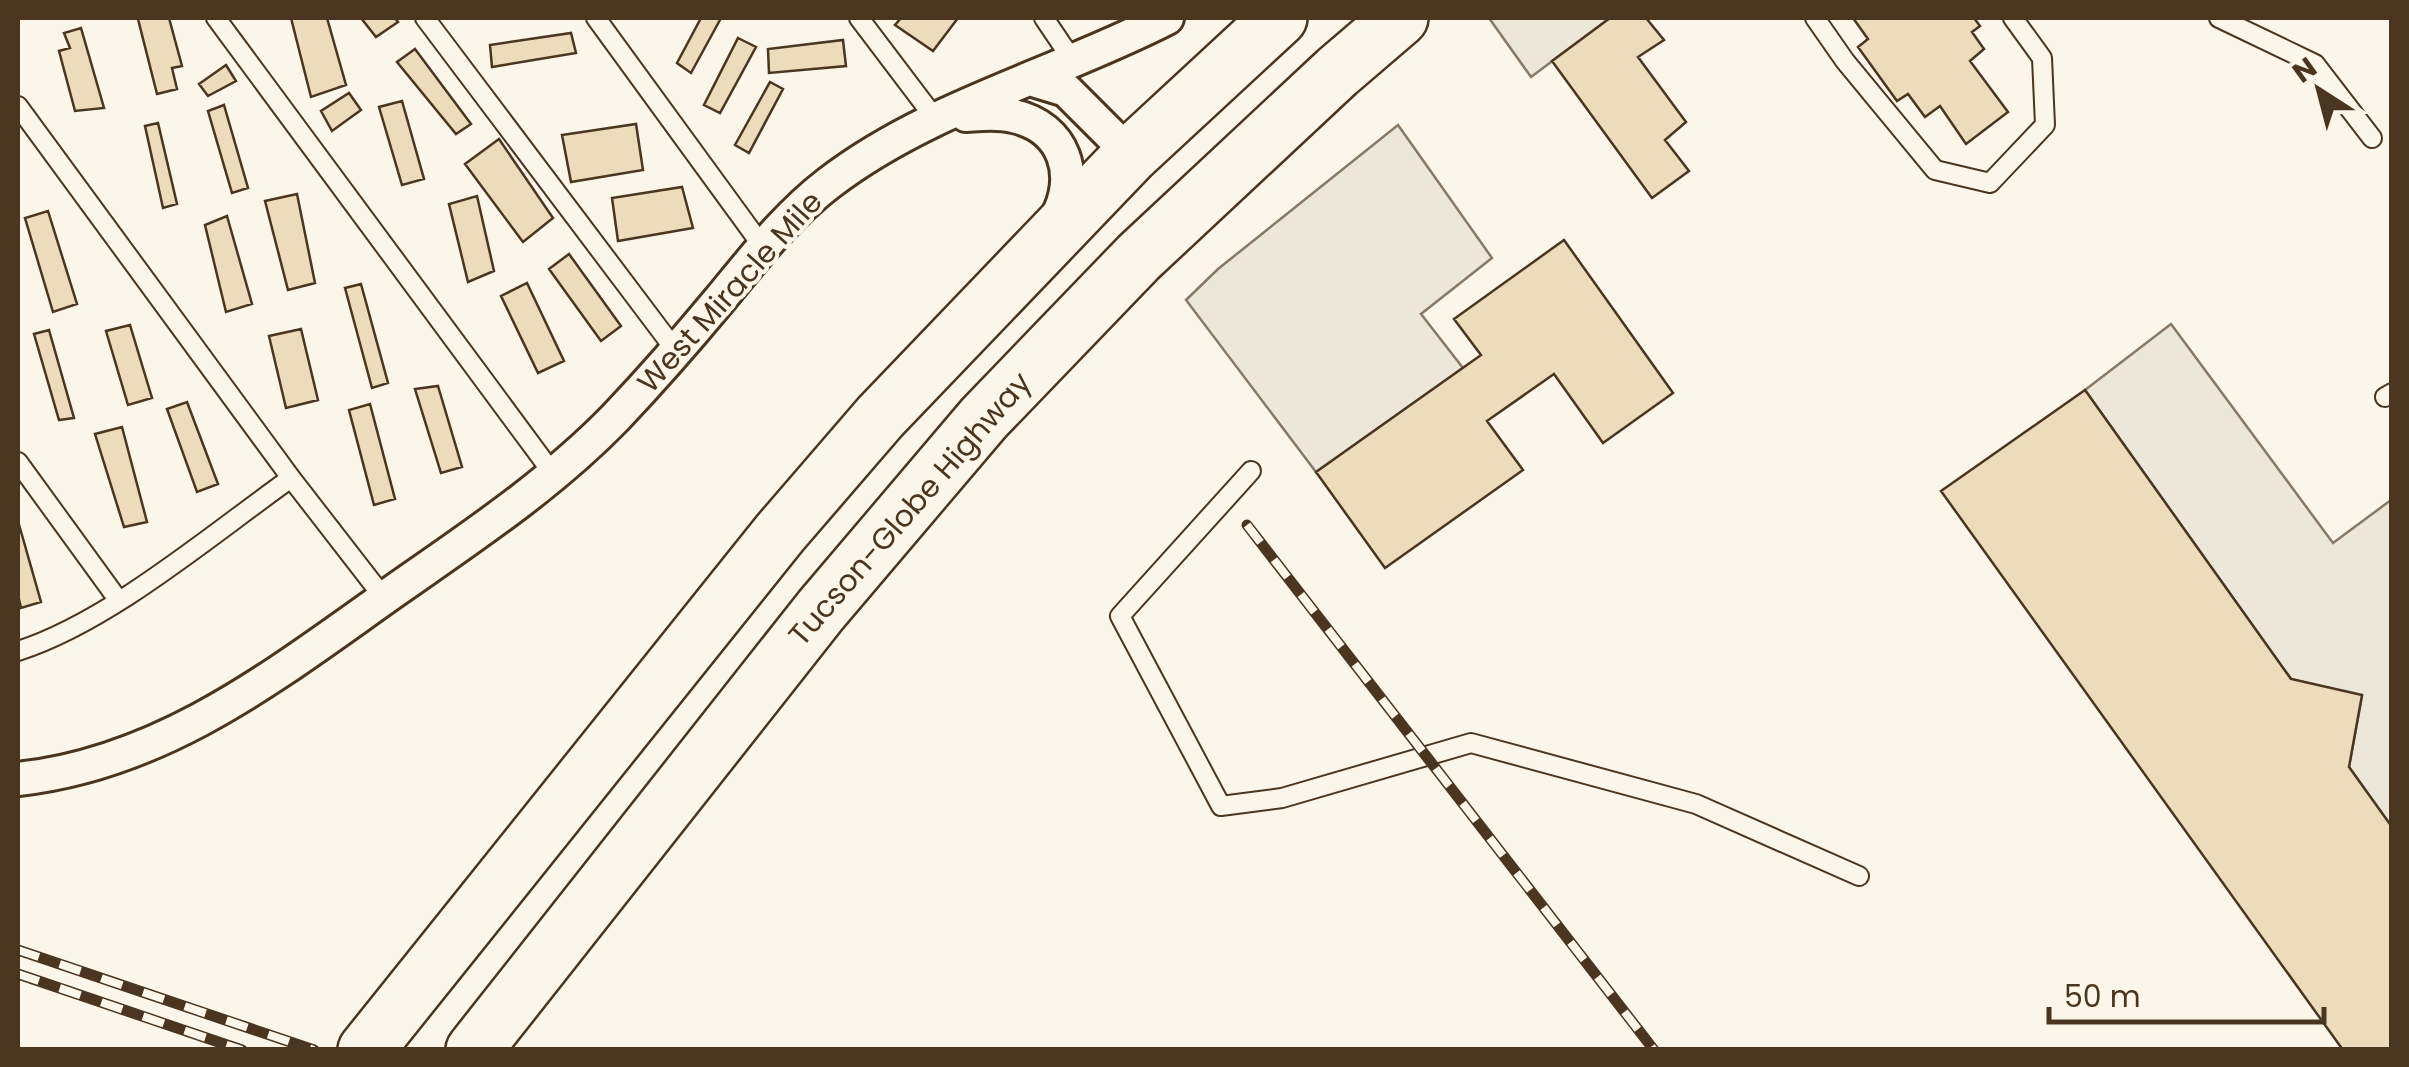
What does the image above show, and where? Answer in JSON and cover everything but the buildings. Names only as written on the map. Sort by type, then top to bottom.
[{"type":"highway","points":[[366,1050],[780,533],[892,404],[1131,155],[1279,18]]},
{"type":"highway","name":"Tucson-Globe Highway","points":[[484,1036],[820,610],[936,472],[1105,291],[1382,23]]},
{"type":"highway","points":[[1131,155],[1156,174],[1182,177],[1227,162],[1269,134]]},
{"type":"street","name":"West Miracle Mile","points":[[18,779],[89,766],[137,751],[185,730],[281,671],[554,474],[614,420],[763,247],[810,198],[838,176],[893,141],[1166,18]]},
{"type":"street","points":[[1030,79],[1066,90],[1131,155]]},
{"type":"street","points":[[937,121],[991,113],[1010,115],[1036,124],[1062,154],[1069,178],[1064,204],[1012,276]]},
{"type":"lane","points":[[216,18],[554,474]]},
{"type":"lane","points":[[425,18],[676,351]]},
{"type":"lane","points":[[596,18],[763,247]]},
{"type":"lane","points":[[859,18],[937,121]]},
{"type":"lane","points":[[1044,18],[1072,61]]},
{"type":"lane","points":[[1815,18],[1844,60],[1936,170],[1990,183],[2045,125],[2042,58],[2013,18]]},
{"type":"lane","points":[[2220,18],[2315,64],[2372,138]]},
{"type":"lane","points":[[18,106],[384,598]]},
{"type":"lane","points":[[18,462],[119,601]]},
{"type":"lane","points":[[1251,471],[1120,616],[1221,806],[1282,798],[1471,743],[1696,804],[1859,876]]},
{"type":"lane","points":[[18,650],[46,642],[119,601],[291,478]]},
{"type":"shaded area","points":[[1489,18],[1610,18],[1531,77]]},
{"type":"shaded area","points":[[1398,125],[1492,258],[1421,314],[1463,368],[1316,472],[1186,300],[1218,269]]},
{"type":"shaded area","points":[[2171,324],[2333,543],[2391,500],[2391,827],[2349,767],[2362,696],[2291,679],[2085,390]]},
{"type":"railway","points":[[1247,525],[1654,1050]]},
{"type":"railway","points":[[18,950],[314,1050]]},
{"type":"railway","points":[[18,974],[242,1050]]}]
